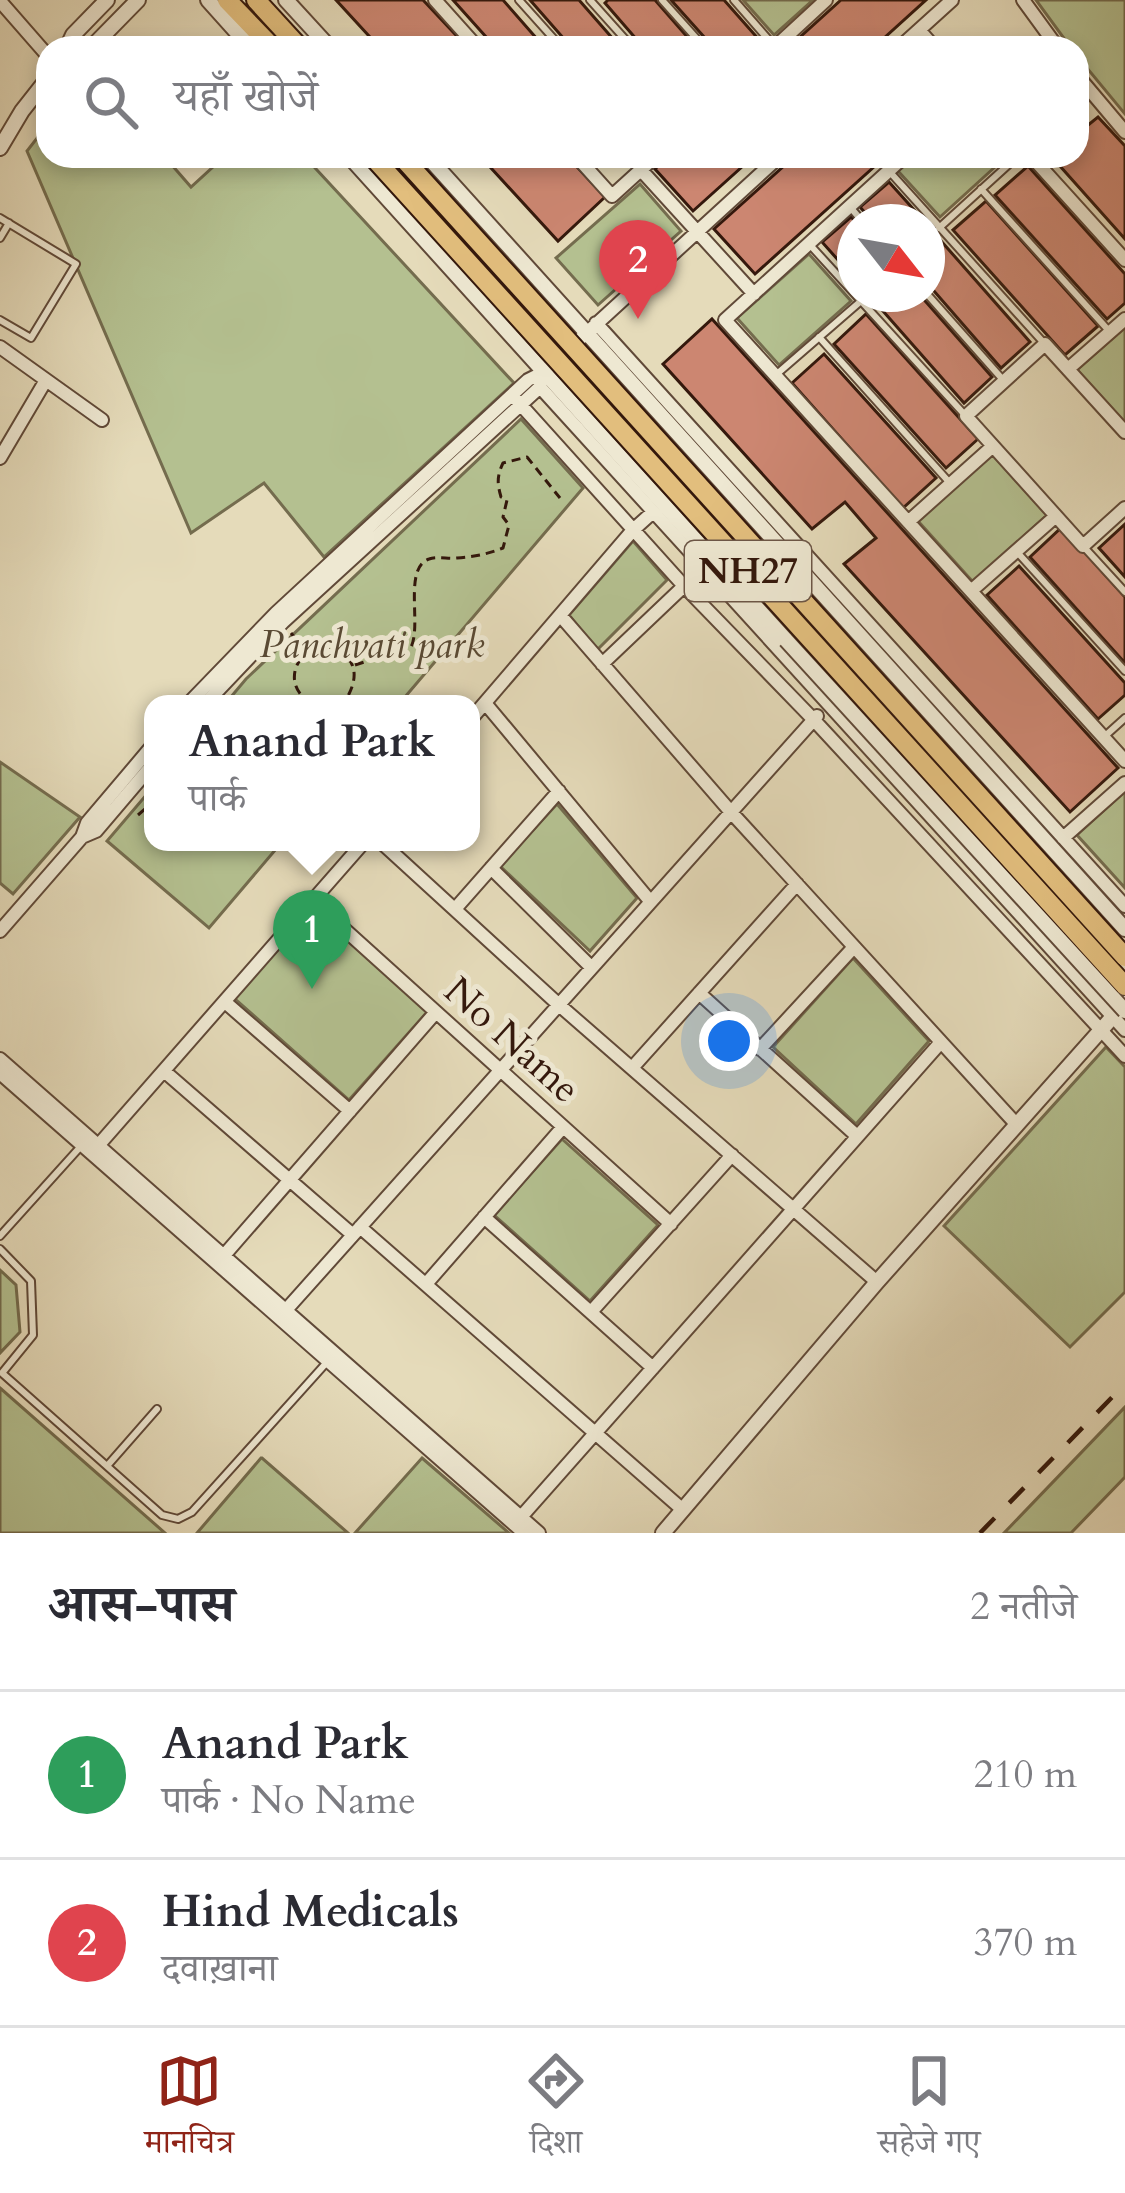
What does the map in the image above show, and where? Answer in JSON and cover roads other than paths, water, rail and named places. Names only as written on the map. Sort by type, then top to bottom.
[{"type":"highway","points":[[227,0],[262,36]]},
{"type":"highway","points":[[256,0],[290,36]]},
{"type":"highway","name":"NH27","points":[[383,168],[1125,986]]},
{"type":"highway","name":"NH27","points":[[412,168],[1125,957]]},
{"type":"street","points":[[73,36],[107,0]]},
{"type":"street","points":[[103,36],[138,0]]},
{"type":"street","points":[[208,0],[240,36]]},
{"type":"street","points":[[286,0],[319,36]]},
{"type":"street","points":[[435,0],[467,36]]},
{"type":"street","points":[[787,36],[826,0]]},
{"type":"street","points":[[913,36],[952,0]]},
{"type":"street","points":[[1023,0],[1049,36]]},
{"type":"street","points":[[0,1],[36,42]]},
{"type":"street","points":[[920,30],[925,36]]},
{"type":"street","points":[[1089,92],[1125,132]]},
{"type":"street","points":[[0,148],[36,93]]},
{"type":"street","points":[[359,168],[653,512],[829,707],[1121,1010]]},
{"type":"street","points":[[438,168],[1125,906]]},
{"type":"street","points":[[587,168],[612,196],[641,170],[754,294]]},
{"type":"street","points":[[214,695],[283,622],[516,400],[528,380],[542,380],[591,328],[767,168]]},
{"type":"street","points":[[853,204],[892,168]]},
{"type":"street","points":[[1042,168],[1125,260]]},
{"type":"street","points":[[837,219],[725,320],[1125,761]]},
{"type":"street","points":[[1067,369],[1125,319]]},
{"type":"street","points":[[591,328],[826,599],[1125,928]]},
{"type":"street","points":[[1124,509],[1083,546],[966,416],[1045,344],[1125,433]]},
{"type":"street","points":[[0,347],[102,420]]},
{"type":"street","points":[[0,458],[46,380]]},
{"type":"street","points":[[542,380],[786,640],[1121,1010],[1125,1030]]},
{"type":"street","points":[[516,400],[1125,1056]]},
{"type":"street","points":[[197,695],[276,613],[516,400]]},
{"type":"street","points":[[908,522],[993,446]]},
{"type":"street","points":[[480,708],[653,512]]},
{"type":"street","points":[[971,591],[1056,516]]},
{"type":"street","points":[[602,664],[684,586]]},
{"type":"street","points":[[560,615],[730,811],[1017,1125]]},
{"type":"street","points":[[485,703],[650,901]]},
{"type":"street","points":[[286,1310],[730,811],[829,707]]},
{"type":"street","points":[[0,931],[82,837],[87,823],[144,756]]},
{"type":"street","points":[[82,837],[96,831],[144,775]]},
{"type":"street","points":[[1063,838],[1125,783]]},
{"type":"street","points":[[454,909],[559,791]]},
{"type":"street","points":[[90,1145],[164,1071],[356,851]]},
{"type":"street","points":[[391,851],[558,1004],[878,1282]]},
{"type":"street","points":[[491,868],[591,967]]},
{"type":"street","points":[[632,1068],[797,884]]},
{"type":"street","name":"No Name","points":[[313,901],[670,1224]]},
{"type":"street","points":[[760,1048],[854,946]]},
{"type":"street","points":[[699,993],[857,1136]]},
{"type":"street","points":[[225,1002],[350,1112]]},
{"type":"street","points":[[663,1533],[878,1282],[1121,1010]]},
{"type":"street","points":[[220,1259],[436,1012]]},
{"type":"street","points":[[521,1517],[941,1042]]},
{"type":"street","points":[[0,1059],[524,1533]]},
{"type":"street","points":[[164,1071],[290,1180],[426,1285],[683,1510]]},
{"type":"street","points":[[0,1073],[90,1145]]},
{"type":"street","points":[[426,1285],[563,1126]]},
{"type":"street","points":[[591,1312],[732,1155]]},
{"type":"street","points":[[484,1217],[653,1368]]},
{"type":"street","points":[[220,1259],[286,1310],[331,1357],[539,1533]]},
{"type":"lane","points":[[519,0],[551,36]]},
{"type":"lane","points":[[590,0],[622,36]]},
{"type":"lane","points":[[662,0],[694,36]]},
{"type":"lane","points":[[734,0],[765,36]]},
{"type":"lane","points":[[945,222],[1005,168]]},
{"type":"lane","points":[[889,171],[918,204]]},
{"type":"lane","points":[[981,189],[1110,332]]},
{"type":"lane","points":[[0,218],[76,264],[31,338],[0,320]]},
{"type":"lane","points":[[0,238],[9,224]]},
{"type":"lane","points":[[945,235],[1045,344]]},
{"type":"lane","points":[[809,244],[837,275]]},
{"type":"lane","points":[[776,376],[849,312]]},
{"type":"lane","points":[[871,312],[966,416]]},
{"type":"lane","points":[[943,312],[1005,381]]},
{"type":"lane","points":[[819,338],[951,483]]},
{"type":"lane","points":[[1083,546],[1125,592]]},
{"type":"lane","points":[[1017,552],[1125,671]]},
{"type":"lane","points":[[1103,737],[1125,718]]},
{"type":"lane","points":[[0,1236],[90,1145]]},
{"type":"lane","points":[[0,1250],[31,1281],[33,1335],[2,1373],[162,1515],[178,1519],[192,1512],[331,1357]]},
{"type":"lane","points":[[107,1466],[157,1409]]},
{"type":"railway","points":[[980,1533],[1125,1384]]},
{"type":"place","name":"Hind Medicals","points":[[638,319]]},
{"type":"place","name":"Anand Park","points":[[312,989]]},
{"type":"park label","name":"Panchvati park","points":[[372,644]]}]
